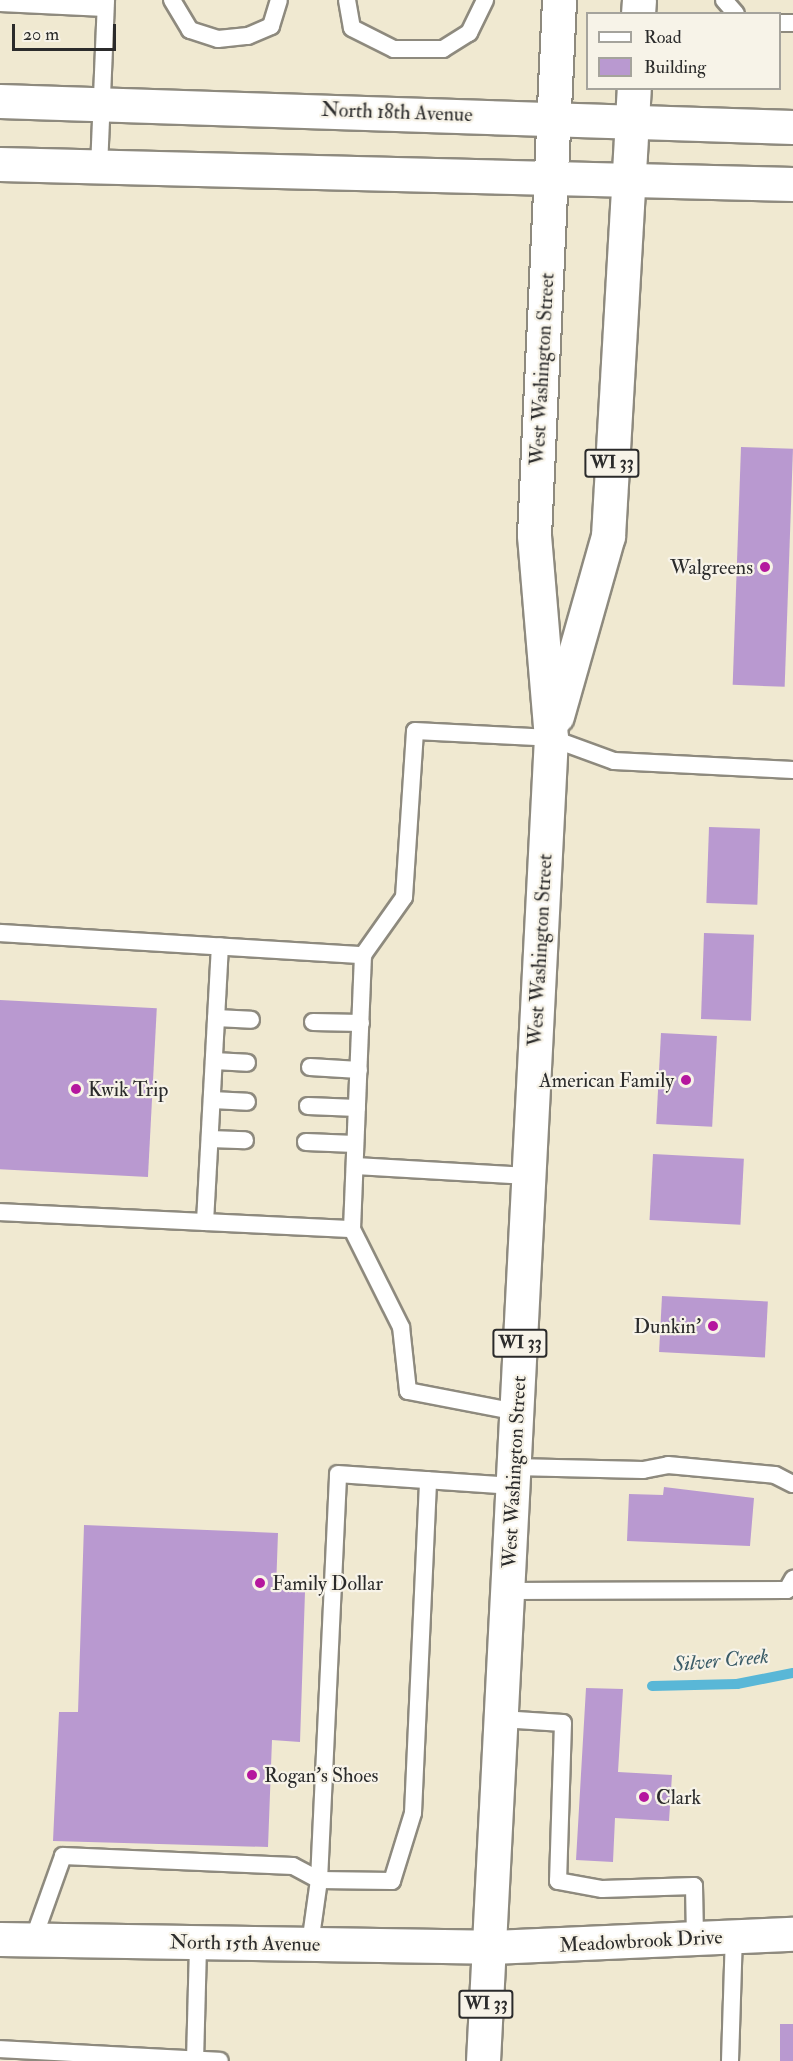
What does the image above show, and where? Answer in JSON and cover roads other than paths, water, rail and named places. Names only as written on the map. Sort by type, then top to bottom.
[{"type":"main road","name":"West Washington Street","points":[[483,2061],[551,738],[534,535],[559,0]]},
{"type":"main road","name":"North 18th Avenue","points":[[0,101],[554,117],[633,104],[793,127]]},
{"type":"main road","name":"West Washington Street","points":[[551,738],[608,536],[633,104]]},
{"type":"main road","points":[[0,164],[793,184]]},
{"type":"main road","name":"Meadowbrook Drive","points":[[490,1947],[793,1934]]},
{"type":"main road","name":"North 15th Avenue","points":[[0,1939],[490,1947]]},
{"type":"lane","points":[[172,0],[190,30],[218,39],[248,36],[271,26],[279,0]]},
{"type":"lane","points":[[347,0],[352,28],[394,49],[443,49],[469,33],[485,0]]},
{"type":"lane","points":[[723,0],[734,12]]},
{"type":"lane","points":[[0,3],[105,4],[99,168]]},
{"type":"lane","points":[[517,1412],[408,1391],[401,1327],[352,1229],[363,955],[404,897],[415,731],[551,738],[614,761],[793,770]]},
{"type":"lane","points":[[0,933],[363,955]]},
{"type":"lane","points":[[205,1222],[220,946]]},
{"type":"lane","points":[[216,1018],[251,1020]]},
{"type":"lane","points":[[313,1022],[361,1023]]},
{"type":"lane","points":[[214,1061],[247,1063]]},
{"type":"lane","points":[[310,1067],[359,1070]]},
{"type":"lane","points":[[212,1100],[248,1102]]},
{"type":"lane","points":[[308,1106],[357,1108]]},
{"type":"lane","points":[[210,1139],[245,1140]]},
{"type":"lane","points":[[306,1142],[355,1144]]},
{"type":"lane","points":[[355,1166],[529,1176]]},
{"type":"lane","points":[[0,1212],[352,1229]]},
{"type":"lane","points":[[310,1944],[319,1880],[338,1474],[428,1480],[643,1470],[668,1465],[775,1474],[793,1484]]},
{"type":"lane","points":[[33,1940],[63,1857],[293,1866],[319,1880],[392,1881],[413,1813],[428,1480]]},
{"type":"lane","points":[[507,1591],[787,1590],[793,1579]]},
{"type":"lane","points":[[501,1719],[563,1723],[558,1881],[602,1889],[694,1886],[695,1939]]},
{"type":"lane","points":[[730,2061],[734,1937]]},
{"type":"lane","points":[[195,2060],[198,1943]]},
{"type":"lane","points":[[0,2049],[220,2061]]},
{"type":"waterway","name":"Silver Creek","points":[[652,1686],[737,1684],[793,1673]]},
{"type":"place","name":"Walgreens","points":[[765,567]]},
{"type":"place","name":"American Family","points":[[686,1080]]},
{"type":"place","name":"Kwik Trip","points":[[76,1089]]},
{"type":"place","name":"Dunkin'","points":[[713,1326]]},
{"type":"place","name":"Family Dollar","points":[[260,1583]]},
{"type":"place","name":"Rogan's Shoes","points":[[252,1775]]},
{"type":"place","name":"Clark","points":[[644,1797]]}]
